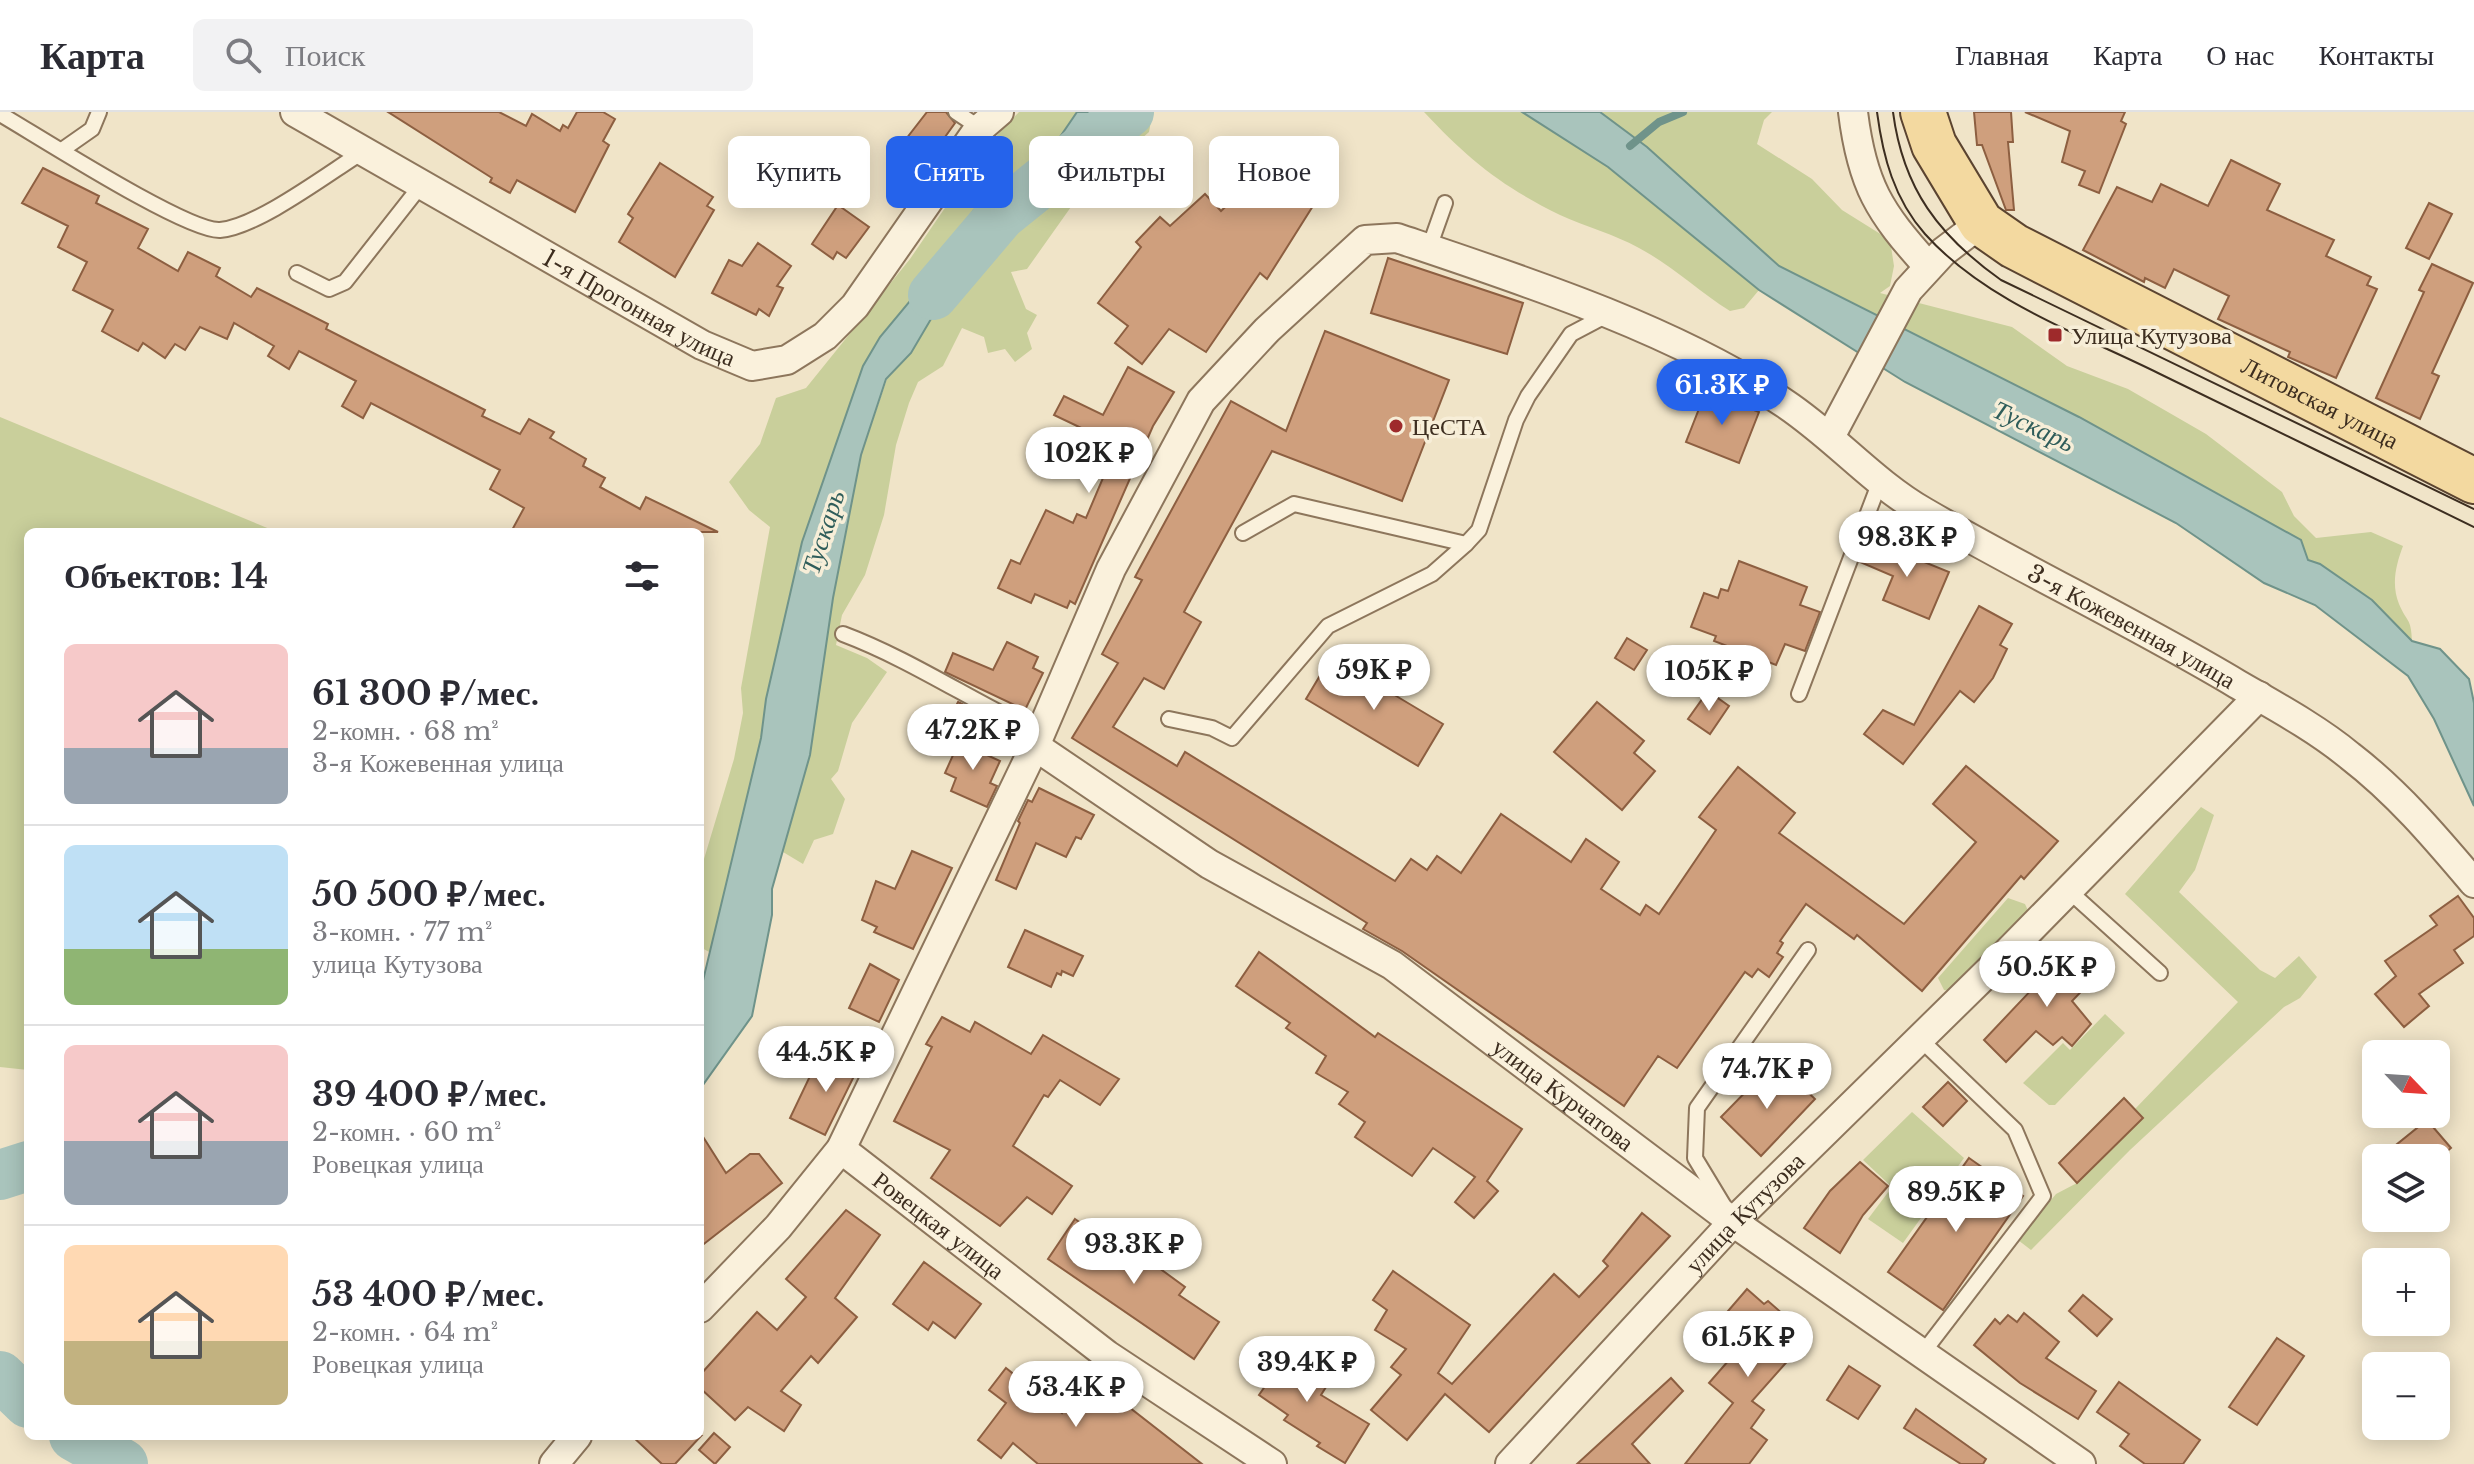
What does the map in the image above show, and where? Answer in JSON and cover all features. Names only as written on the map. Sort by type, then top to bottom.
[{"type":"main road","name":"Литовская улица","points":[[1923,112],[1934,145],[1981,223],[2045,264],[2474,481]]},
{"type":"street","name":"1-я Прогонная улица","points":[[295,112],[702,345],[752,366],[787,360],[825,336],[855,306],[990,120]]},
{"type":"street","points":[[1853,112],[1868,186],[1887,220],[1928,266]]},
{"type":"street","points":[[1830,437],[1908,290],[1928,266],[1981,223]]},
{"type":"street","name":"3-я Кожевенная улица","points":[[1037,740],[1111,569],[1201,401],[1267,330],[1365,240],[1397,238],[1603,313],[1690,351],[1782,401],[1830,437],[1879,484],[1923,511],[2154,634],[2259,696],[2360,764],[2412,809],[2474,883]]},
{"type":"street","name":"улица Кутузова","points":[[1510,1464],[1733,1222],[1920,1039],[2259,696]]},
{"type":"street","points":[[704,1304],[778,1227],[841,1149],[1037,740]]},
{"type":"street","name":"улица Курчатова","points":[[1037,740],[1209,864],[1392,965],[1733,1222],[2081,1464]]},
{"type":"street","name":"Ровецкая улица","points":[[841,1149],[1107,1355],[1272,1464]]},
{"type":"street","points":[[554,1464],[574,1440]]},
{"type":"lane","points":[[62,150],[92,129],[99,112]]},
{"type":"lane","points":[[956,112],[990,120]]},
{"type":"lane","points":[[0,114],[184,221],[219,230],[249,222],[365,150]]},
{"type":"lane","points":[[297,273],[329,289],[345,282],[422,184]]},
{"type":"lane","points":[[1429,248],[1445,203]]},
{"type":"lane","points":[[1169,719],[1212,728],[1232,738],[1328,626],[1432,574],[1466,544],[1479,530],[1516,420],[1528,396],[1571,334],[1603,313]]},
{"type":"lane","points":[[1799,694],[1879,484]]},
{"type":"lane","points":[[1243,533],[1294,504],[1466,544]]},
{"type":"lane","points":[[843,634],[892,653],[1037,740]]},
{"type":"lane","points":[[2068,890],[2160,973]]},
{"type":"lane","points":[[1733,1222],[1695,1158],[1697,1108],[1808,950]]},
{"type":"lane","points":[[1920,1039],[2015,1130],[2043,1196],[1922,1354]]},
{"type":"green space","points":[[1019,112],[1077,112],[1061,136],[1029,136],[1029,170],[1013,182],[1013,136],[996,136]]},
{"type":"green space","points":[[1424,112],[1522,112],[1608,167],[1759,290],[1744,308],[1730,311],[1639,248],[1560,215],[1503,182],[1471,158]]},
{"type":"green space","points":[[1599,112],[1772,112],[1764,120],[1757,144],[1812,179],[1842,210],[1890,240],[1894,266],[1890,286],[1880,293],[2012,327],[2067,366],[2128,389],[2206,434],[2282,492],[2294,516],[2316,538],[2371,532],[2403,546],[2395,589],[2410,624],[2412,641],[2320,564],[2308,560],[2243,507],[2079,417],[1779,266],[1647,147]]},
{"type":"green space","points":[[1140,121],[1151,121],[1149,132],[1144,136],[1119,136]]},
{"type":"green space","points":[[1029,199],[1029,208],[1070,208],[1027,269],[1011,272],[1026,309],[1037,315],[1027,333],[1032,349],[1015,362],[1005,349],[988,353],[984,337],[962,328],[943,366],[918,382],[909,403],[896,445],[884,515],[865,575],[842,615],[836,645],[867,658],[887,672],[852,723],[838,771],[831,779],[845,799],[833,834],[814,840],[803,864],[783,852],[810,755],[833,598],[861,455],[887,379],[911,353],[974,246],[1001,215]]},
{"type":"green space","points":[[945,208],[977,208],[935,271],[880,337],[863,366],[802,542],[711,953],[704,949],[704,859],[734,759],[743,713],[741,688],[770,527],[749,510],[729,482],[760,444],[776,398],[806,388],[910,259]]},
{"type":"green space","points":[[0,417],[267,528],[24,528],[24,1070],[0,1067]]},
{"type":"green space","points":[[2201,807],[2214,815],[2195,870],[2179,892],[2260,970],[2275,978],[2299,956],[2317,977],[2300,998],[2284,1007],[2130,1150],[2031,1250],[2018,1240],[2056,1194],[2077,1183],[2143,1118],[2135,1109],[2238,1002],[2125,894]]},
{"type":"green space","points":[[2008,898],[2025,904],[2030,915],[1956,992],[1944,990],[1938,978]]},
{"type":"green space","points":[[2105,1014],[2125,1033],[2055,1105],[2049,1105],[2023,1083],[2063,1043],[2070,1050]]},
{"type":"green space","points":[[1912,1112],[1964,1158],[1903,1243],[1868,1219],[1892,1187],[1863,1160]]},
{"type":"water","points":[[1077,112],[1147,112],[1119,136],[1061,136]]},
{"type":"water","points":[[1522,112],[1600,112],[1647,147],[1779,266],[2079,417],[2301,540],[2308,560],[2320,564],[2372,600],[2412,641],[2440,649],[2469,679],[2474,703],[2474,806],[2434,719],[2408,676],[2315,605],[2264,583],[2176,523],[1905,382],[1759,290],[1608,167]]},
{"type":"water","points":[[1029,170],[1029,199],[1001,215],[974,246],[911,353],[886,379],[861,455],[833,598],[810,755],[772,889],[772,915],[752,1016],[704,1083],[704,976],[761,738],[766,699],[802,542],[863,366],[880,337],[935,271],[974,210],[1013,208],[1013,182]]},
{"type":"building","points":[[388,112],[499,112],[526,126],[532,114],[560,131],[563,125],[568,128],[577,112],[603,112],[615,119],[603,141],[609,145],[575,212],[517,180],[510,193],[490,182],[492,178]]},
{"type":"building","points":[[927,112],[946,112],[955,123],[946,136],[908,136]]},
{"type":"building","points":[[1974,112],[2011,112],[2013,142],[2008,142],[2014,210],[2006,210],[1982,145],[1977,145]]},
{"type":"building","points":[[2025,112],[2125,112],[2121,121],[2126,124],[2099,193],[2079,185],[2085,171],[2062,162],[2070,131]]},
{"type":"building","points":[[2231,160],[2280,184],[2267,210],[2334,240],[2326,256],[2371,277],[2367,285],[2377,289],[2336,378],[2288,357],[2290,352],[2218,319],[2229,296],[2174,269],[2165,288],[2145,278],[2144,282],[2083,250],[2117,187],[2152,202],[2161,184],[2208,206]]},
{"type":"building","points":[[660,163],[713,197],[707,206],[714,210],[675,277],[619,242],[633,218],[628,214]]},
{"type":"building","points":[[43,168],[99,196],[96,203],[148,229],[138,248],[178,271],[188,252],[220,268],[216,276],[251,297],[257,288],[328,324],[326,329],[485,410],[482,416],[520,434],[529,419],[554,432],[550,438],[586,459],[583,466],[605,478],[600,487],[640,509],[646,497],[718,532],[704,532],[704,528],[513,528],[524,508],[490,489],[500,470],[371,403],[363,418],[342,406],[356,381],[299,351],[289,369],[268,356],[274,346],[234,323],[227,339],[200,327],[185,350],[175,344],[165,358],[143,343],[138,351],[102,331],[113,310],[73,290],[87,262],[58,247],[68,226],[22,203]]},
{"type":"building","points":[[1205,194],[1209,198],[1209,208],[1221,211],[1224,208],[1312,208],[1267,279],[1260,273],[1206,352],[1169,329],[1142,364],[1115,343],[1128,326],[1098,303],[1141,247],[1136,242],[1160,217],[1170,226]]},
{"type":"building","points":[[2429,203],[2452,214],[2429,259],[2406,248]]},
{"type":"building","points":[[836,208],[842,208],[869,227],[846,258],[837,252],[833,259],[812,244]]},
{"type":"building","points":[[758,243],[791,266],[777,286],[783,288],[769,316],[759,309],[756,315],[712,293],[729,260],[742,266]]},
{"type":"building","points":[[1388,258],[1523,303],[1507,354],[1371,313]]},
{"type":"building","points":[[2432,264],[2473,283],[2432,373],[2439,376],[2420,419],[2376,398],[2424,292],[2419,290]]},
{"type":"building","points":[[1325,331],[1449,380],[1402,501],[1272,451],[1184,612],[1201,622],[1164,689],[1144,678],[1113,727],[1177,766],[1185,752],[1395,881],[1411,859],[1427,870],[1437,856],[1461,873],[1501,814],[1571,862],[1586,839],[1619,862],[1601,889],[1640,915],[1646,905],[1659,914],[1716,830],[1699,817],[1738,767],[1795,813],[1779,833],[1904,924],[1976,842],[1933,804],[1966,766],[2058,841],[2024,879],[2021,876],[1922,991],[1857,935],[1854,939],[1806,904],[1780,941],[1783,943],[1777,953],[1783,957],[1769,977],[1758,969],[1752,977],[1745,972],[1677,1068],[1658,1056],[1624,1106],[1402,951],[1363,929],[1367,923],[1072,738],[1118,663],[1102,654],[1142,580],[1135,577],[1231,401],[1286,431]]},
{"type":"building","points":[[1128,367],[1174,392],[1153,426],[1075,604],[1070,601],[1067,608],[1035,594],[1031,603],[998,588],[1011,560],[1020,564],[1046,510],[1073,523],[1077,514],[1086,518],[1117,445],[1054,415],[1064,396],[1103,415]]},
{"type":"building","points":[[1706,391],[1759,412],[1739,463],[1686,442]]},
{"type":"building","points":[[1870,540],[1949,572],[1929,619],[1883,600],[1893,576],[1860,562]]},
{"type":"building","points":[[1739,561],[1807,587],[1800,605],[1820,612],[1805,651],[1785,644],[1776,665],[1714,641],[1716,636],[1691,627],[1704,593],[1718,598],[1721,589],[1728,591]]},
{"type":"building","points":[[1979,606],[2012,624],[2000,645],[2007,649],[1993,678],[1974,702],[1960,691],[1903,764],[1864,734],[1883,710],[1914,725]]},
{"type":"building","points":[[1627,638],[1647,650],[1634,670],[1615,658]]},
{"type":"building","points":[[1007,642],[1038,657],[1033,668],[1043,673],[1025,710],[945,672],[953,653],[993,670]]},
{"type":"building","points":[[1331,657],[1443,724],[1418,766],[1306,699]]},
{"type":"building","points":[[1708,691],[1729,706],[1710,734],[1688,719]]},
{"type":"building","points":[[958,702],[978,712],[967,732],[948,721]]},
{"type":"building","points":[[1597,702],[1644,741],[1634,753],[1655,771],[1622,810],[1554,752]]},
{"type":"building","points":[[962,735],[981,744],[978,751],[1000,761],[990,783],[997,786],[987,807],[951,791],[956,778],[945,773]]},
{"type":"building","points":[[1039,788],[1094,815],[1081,839],[1076,837],[1066,857],[1036,843],[1016,889],[996,880],[1020,823],[1018,821],[1028,800],[1032,802]]},
{"type":"building","points":[[912,851],[952,868],[913,949],[874,932],[877,927],[862,920],[876,881],[895,889]]},
{"type":"building","points":[[2458,896],[2474,918],[2474,936],[2454,950],[2463,963],[2419,994],[2429,1006],[2404,1027],[2375,994],[2396,976],[2385,961],[2437,925],[2430,916]]},
{"type":"building","points":[[1025,930],[1083,956],[1073,976],[1062,971],[1061,975],[1057,973],[1051,987],[1008,967]]},
{"type":"building","points":[[2071,948],[2098,974],[2072,1001],[2091,1024],[2072,1046],[2062,1037],[2053,1045],[2036,1031],[2006,1062],[1984,1040]]},
{"type":"building","points":[[1259,952],[1375,1037],[1378,1033],[1522,1129],[1487,1181],[1498,1191],[1474,1218],[1455,1202],[1475,1177],[1433,1148],[1412,1176],[1355,1137],[1365,1122],[1339,1104],[1348,1092],[1316,1073],[1326,1056],[1286,1028],[1290,1023],[1236,986]]},
{"type":"building","points":[[870,964],[899,980],[879,1022],[849,1008]]},
{"type":"building","points":[[942,1017],[970,1032],[975,1022],[1031,1054],[1043,1035],[1119,1079],[1100,1105],[1060,1080],[1048,1097],[1044,1095],[1013,1146],[1072,1186],[1052,1214],[1027,1197],[1000,1226],[931,1178],[950,1150],[894,1121],[932,1047],[926,1044]]},
{"type":"building","points":[[837,1050],[861,1062],[825,1135],[790,1118],[811,1074],[823,1079]]},
{"type":"building","points":[[1768,1069],[1788,1088],[1795,1080],[1815,1099],[1761,1156],[1721,1117]]},
{"type":"building","points":[[1948,1082],[1967,1101],[1943,1126],[1923,1107]]},
{"type":"building","points":[[2124,1098],[2143,1118],[2077,1183],[2059,1163]]},
{"type":"building","points":[[2417,1128],[2434,1128],[2448,1144],[2397,1144]]},
{"type":"building","points":[[704,1138],[726,1173],[750,1154],[759,1154],[782,1183],[704,1244]]},
{"type":"building","points":[[1969,1158],[2023,1196],[1943,1310],[1888,1272]]},
{"type":"building","points":[[1860,1162],[1888,1186],[1863,1215],[1840,1253],[1804,1228],[1830,1191]]},
{"type":"building","points":[[846,1210],[880,1235],[835,1298],[857,1317],[818,1363],[811,1356],[781,1391],[801,1405],[784,1431],[748,1407],[735,1420],[704,1392],[704,1371],[757,1312],[777,1330],[806,1297],[786,1279]]},
{"type":"building","points":[[1642,1213],[1670,1236],[1489,1432],[1445,1394],[1407,1440],[1371,1410],[1401,1375],[1391,1367],[1406,1349],[1375,1330],[1387,1310],[1373,1300],[1393,1271],[1470,1325],[1438,1373],[1452,1384],[1554,1274],[1579,1297],[1608,1266],[1603,1261]]},
{"type":"building","points":[[1075,1219],[1101,1237],[1106,1230],[1125,1243],[1185,1287],[1179,1295],[1219,1322],[1194,1359],[1048,1259]]},
{"type":"building","points":[[924,1262],[981,1304],[955,1338],[933,1322],[928,1330],[893,1304]]},
{"type":"building","points":[[1747,1289],[1764,1304],[1768,1301],[1809,1337],[1752,1401],[1764,1410],[1751,1428],[1767,1440],[1749,1464],[1685,1464],[1733,1403],[1709,1383],[1743,1344],[1722,1318]]},
{"type":"building","points":[[2083,1295],[2112,1319],[2097,1336],[2069,1311]]},
{"type":"building","points":[[2024,1313],[2059,1342],[2046,1358],[2096,1391],[2078,1419],[2020,1383],[1974,1345],[1995,1319],[2000,1324],[2008,1315],[2017,1322]]},
{"type":"building","points":[[2277,1338],[2304,1356],[2257,1425],[2229,1407]]},
{"type":"building","points":[[1259,1342],[1326,1387],[1321,1395],[1369,1424],[1345,1463],[1284,1420],[1288,1415],[1259,1395],[1270,1379],[1245,1362]]},
{"type":"building","points":[[1849,1366],[1880,1386],[1858,1419],[1827,1400]]},
{"type":"building","points":[[1006,1368],[1062,1413],[1089,1376],[1202,1464],[1038,1464],[1013,1443],[1001,1458],[978,1440],[1006,1403],[989,1390]]},
{"type":"building","points":[[1671,1378],[1683,1391],[1632,1444],[1650,1464],[1577,1464]]},
{"type":"building","points":[[2119,1382],[2200,1440],[2183,1464],[2145,1464],[2120,1446],[2129,1434],[2097,1412]]},
{"type":"building","points":[[1916,1409],[1986,1459],[1983,1464],[1961,1464],[1904,1428]]},
{"type":"building","points":[[714,1433],[730,1447],[715,1464],[699,1450]]},
{"type":"building","points":[[636,1440],[697,1440],[675,1464],[662,1464]]},
{"type":"waterway","name":"Тускарь","points":[[933,295],[1001,215],[1129,112]]},
{"type":"waterway","points":[[1630,146],[1659,122],[1683,112]]},
{"type":"waterway","name":"Тускарь","points":[[0,1175],[24,1167]]},
{"type":"waterway","name":"Тускарь","points":[[0,1376],[24,1399]]},
{"type":"waterway","name":"Тускарь","points":[[81,1440],[123,1464]]},
{"type":"tram line","points":[[1877,112],[1887,161],[1905,206],[1925,234],[1949,258],[1976,278],[2065,330],[2474,527]]},
{"type":"tram line","points":[[1893,112],[1905,165],[1928,208],[1959,246],[2001,280],[2474,509]]},
{"type":"place","name":"Улица Кутузова","points":[[2055,335]]},
{"type":"place","name":"ЦеСТА","points":[[1396,426]]}]
